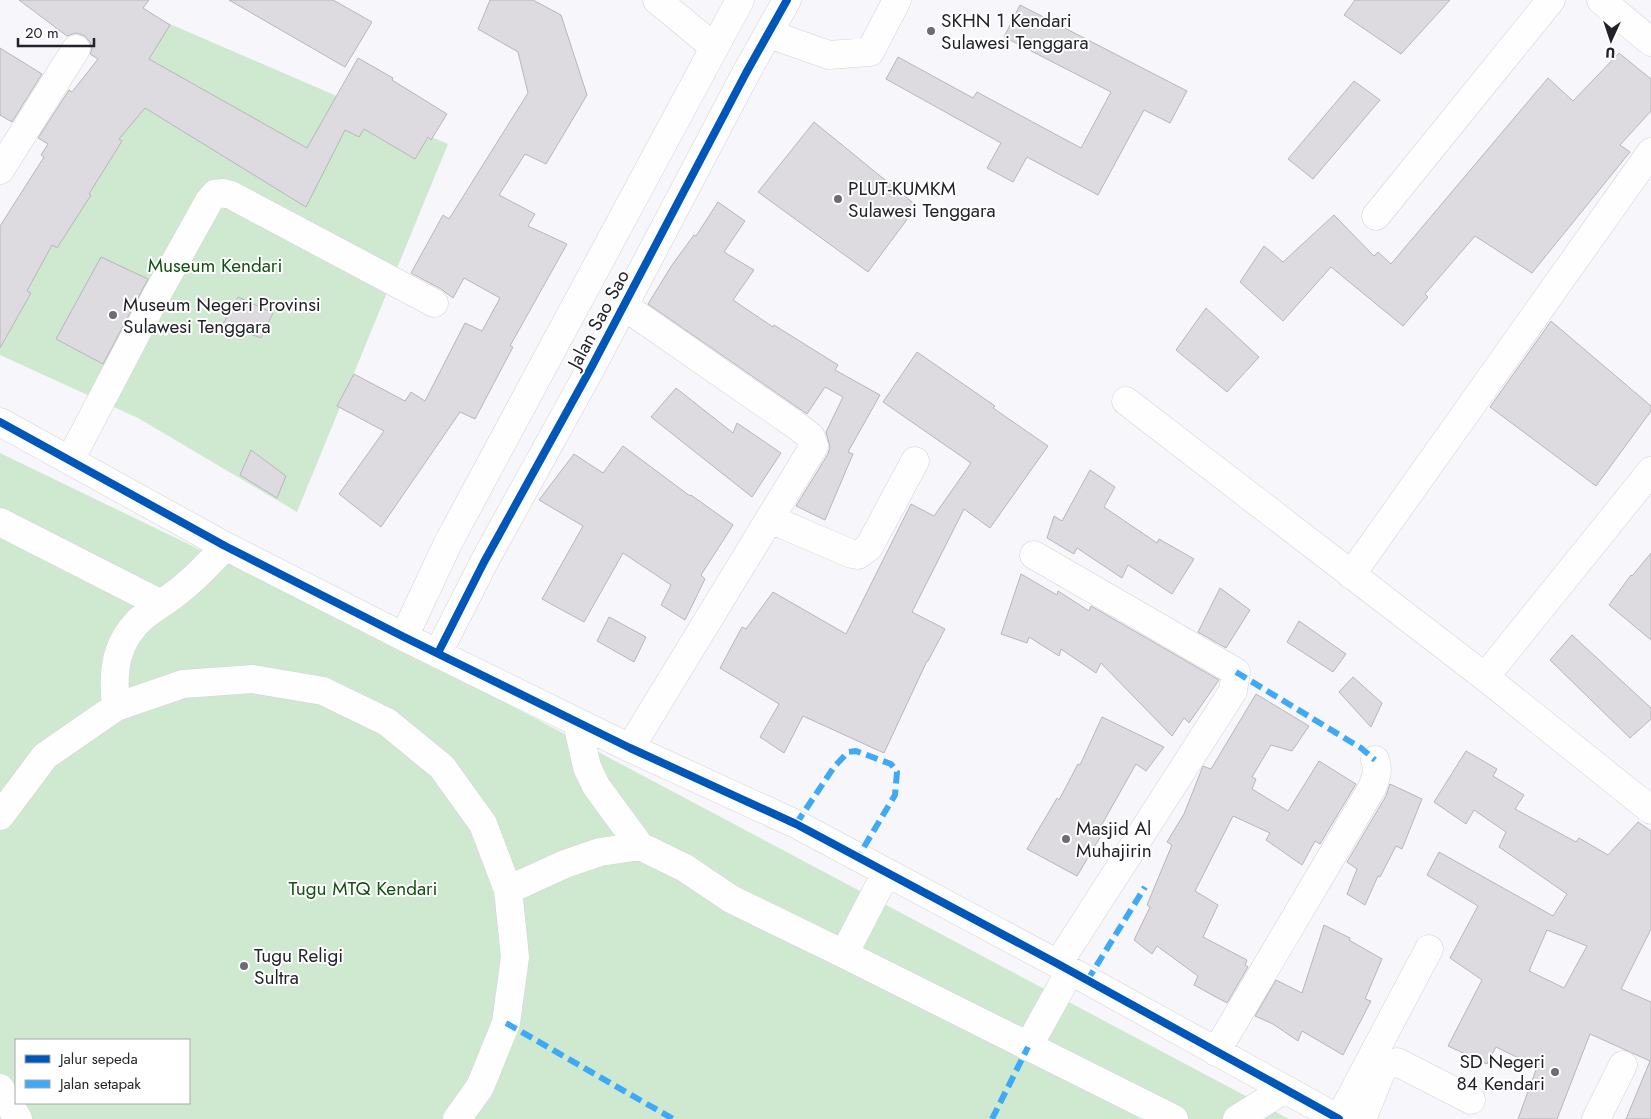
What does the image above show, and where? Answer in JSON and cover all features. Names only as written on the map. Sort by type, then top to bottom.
[{"type":"street","points":[[657,0],[714,47]]},
{"type":"street","name":"Jalan Sao Sao","points":[[404,637],[448,543],[740,0]]},
{"type":"street","name":"Jalan Sao Sao","points":[[438,654],[484,562],[624,306],[746,73],[787,0]]},
{"type":"street","points":[[769,34],[829,55],[870,52],[896,0]]},
{"type":"street","points":[[1376,216],[1551,0]]},
{"type":"street","points":[[1601,0],[1651,42]]},
{"type":"street","points":[[0,170],[76,49]]},
{"type":"street","points":[[1351,575],[1651,152]]},
{"type":"street","points":[[70,460],[155,298],[209,201],[215,194],[231,195],[434,303]]},
{"type":"street","points":[[624,306],[797,426],[811,437],[814,443],[813,450],[630,748]]},
{"type":"street","points":[[1126,401],[1485,678],[1651,810]]},
{"type":"street","points":[[0,422],[225,546],[404,637],[630,748],[796,824],[1339,1119],[1429,949]]},
{"type":"street","points":[[770,519],[852,554],[858,554],[869,547],[914,461]]},
{"type":"street","points":[[1485,678],[1651,471]]},
{"type":"street","points":[[0,522],[161,604]]},
{"type":"street","points":[[116,707],[113,686],[115,666],[120,647],[143,617],[203,571],[225,546]]},
{"type":"street","points":[[1028,1047],[1064,968],[1233,691],[1236,676],[1236,672],[1034,555]]},
{"type":"street","points":[[0,816],[45,756],[116,707],[183,684],[253,678],[323,692],[387,722],[442,767],[482,824],[508,890],[515,957],[506,1024],[480,1087],[457,1119]]},
{"type":"street","points":[[577,722],[587,767],[596,786],[640,846],[685,868],[731,899],[1174,1119]]},
{"type":"street","points":[[1216,1052],[1372,788],[1378,768],[1375,760]]},
{"type":"street","points":[[508,890],[564,864],[600,852],[640,846]]},
{"type":"street","points":[[844,954],[886,873]]},
{"type":"street","points":[[1362,1119],[1382,1070],[1389,1064],[1397,1062],[1471,1100]]},
{"type":"street","points":[[1596,1119],[1624,1065]]},
{"type":"street","points":[[0,1088],[18,1119]]},
{"type":"street","points":[[1236,1119],[1283,1090]]},
{"type":"green space","name":"Museum Kendari","points":[[163,21],[448,144],[297,512],[138,418],[0,355],[0,290]]},
{"type":"green space","name":"Tugu MTQ Kendari","points":[[0,453],[395,644],[1289,1119],[0,1119]]},
{"type":"building","points":[[19,0],[149,0],[143,8],[170,25],[149,59],[307,148],[358,58],[393,78],[392,80],[447,114],[431,140],[428,137],[415,159],[364,129],[359,137],[345,130],[306,207],[145,108],[119,139],[122,141],[89,194],[91,195],[57,248],[52,245],[27,291],[31,293],[0,348],[0,226],[44,157],[41,155],[48,144],[38,138],[69,90],[72,92],[98,59],[90,54],[92,49],[90,42],[85,36],[76,33],[67,36]]},
{"type":"building","points":[[229,0],[333,0],[372,22],[345,67]]},
{"type":"building","points":[[490,0],[533,0],[561,15],[587,95],[546,164],[525,154],[499,195],[535,214],[528,226],[567,244],[510,346],[513,347],[475,419],[460,412],[381,527],[339,494],[384,431],[337,406],[354,374],[405,401],[411,392],[425,401],[465,323],[482,331],[500,298],[464,278],[453,298],[441,289],[411,273],[443,215],[449,219],[528,93],[518,52],[478,29]]},
{"type":"building","points":[[1355,0],[1450,0],[1401,54],[1344,15]]},
{"type":"building","points":[[1020,5],[1187,91],[1170,123],[1144,110],[1098,195],[1027,157],[1013,182],[987,168],[1001,143],[886,79],[898,57],[973,98],[977,92],[1081,148],[1111,92],[1004,37]]},
{"type":"building","points":[[0,48],[42,74],[12,122],[0,115]]},
{"type":"building","points":[[1619,53],[1651,79],[1651,111],[1620,145],[1630,152],[1532,273],[1475,236],[1425,294],[1428,297],[1403,326],[1331,267],[1283,321],[1240,282],[1264,246],[1283,262],[1334,215],[1374,256],[1378,252],[1391,264],[1548,78],[1573,101]]},
{"type":"building","points":[[1354,81],[1380,100],[1313,179],[1288,159]]},
{"type":"building","name":"PLUT-KUMKM Sulawesi Tenggara","points":[[814,122],[917,206],[868,272],[758,192]]},
{"type":"building","points":[[718,202],[745,221],[724,252],[754,270],[733,300],[773,327],[774,325],[838,365],[835,370],[880,395],[848,452],[853,454],[825,520],[796,506],[828,454],[830,447],[826,432],[843,397],[825,387],[807,414],[648,304],[672,265],[694,235],[696,236]]},
{"type":"building","name":"Museum Negeri Provinsi Sulawesi Tenggara","points":[[101,257],[148,279],[103,364],[56,339]]},
{"type":"building","points":[[238,297],[273,313],[261,338],[223,324]]},
{"type":"building","points":[[1206,308],[1259,357],[1227,392],[1176,350]]},
{"type":"building","points":[[1551,321],[1651,406],[1651,411],[1596,486],[1490,407]]},
{"type":"building","points":[[917,352],[995,406],[993,408],[1048,446],[990,528],[964,509],[912,612],[945,629],[927,661],[884,753],[803,716],[784,753],[760,737],[779,704],[720,668],[742,627],[746,629],[773,592],[846,634],[911,504],[934,516],[971,463],[883,402]]},
{"type":"building","points":[[676,388],[733,433],[737,423],[781,453],[752,497],[651,417]]},
{"type":"building","points":[[623,446],[690,496],[733,525],[701,575],[705,579],[685,620],[661,605],[671,585],[623,553],[584,622],[542,599],[583,526],[539,500],[574,454],[603,473]]},
{"type":"building","points":[[251,450],[286,476],[277,498],[240,475]]},
{"type":"building","points":[[1090,470],[1115,487],[1104,507],[1157,543],[1159,539],[1194,559],[1172,594],[1128,565],[1122,578],[1077,548],[1074,554],[1047,538],[1054,516],[1062,521]]},
{"type":"building","points":[[1651,553],[1651,640],[1609,605],[1631,575]]},
{"type":"building","points":[[1021,574],[1057,595],[1058,591],[1089,611],[1091,606],[1219,680],[1189,723],[1184,718],[1172,736],[1101,663],[1096,673],[1061,649],[1059,656],[1029,637],[1027,643],[1001,634]]},
{"type":"building","points":[[1220,588],[1250,610],[1226,648],[1198,632]]},
{"type":"building","points":[[609,617],[646,637],[634,662],[597,641]]},
{"type":"building","points":[[1299,621],[1346,654],[1333,672],[1287,642]]},
{"type":"building","points":[[1572,635],[1651,708],[1651,719],[1630,738],[1550,660]]},
{"type":"building","points":[[1353,677],[1382,703],[1371,727],[1339,692]]},
{"type":"building","points":[[1256,694],[1309,726],[1292,751],[1271,745],[1252,777],[1256,779],[1252,789],[1288,811],[1319,761],[1356,784],[1320,844],[1315,841],[1302,865],[1266,840],[1270,833],[1233,816],[1195,891],[1218,905],[1203,937],[1247,960],[1245,965],[1248,967],[1227,1003],[1194,985],[1198,976],[1157,946],[1152,954],[1134,940],[1150,907],[1147,905],[1172,845],[1167,842],[1184,814],[1203,766],[1211,769]]},
{"type":"building","points":[[1102,717],[1164,747],[1146,771],[1136,764],[1101,826],[1105,829],[1077,876],[1027,849],[1057,798],[1059,800],[1078,764],[1080,765]]},
{"type":"building","points":[[1466,751],[1497,769],[1493,776],[1524,795],[1515,809],[1576,842],[1579,838],[1608,855],[1638,822],[1651,831],[1651,929],[1621,989],[1651,1002],[1651,1119],[1626,1119],[1650,1061],[1590,1034],[1557,1119],[1518,1119],[1537,1067],[1496,1047],[1487,1064],[1448,1046],[1482,980],[1450,958],[1478,906],[1427,875],[1439,852],[1553,916],[1567,894],[1499,847],[1506,832],[1474,810],[1466,824],[1434,802]],"holes":[[[1547,930],[1587,946],[1564,988],[1529,971]]]},
{"type":"building","points":[[1390,784],[1422,799],[1402,849],[1396,846],[1380,877],[1378,876],[1365,905],[1347,894],[1357,869],[1347,862],[1386,796]]},
{"type":"building","points":[[1324,925],[1350,938],[1349,940],[1382,959],[1365,999],[1371,1001],[1343,1055],[1302,1031],[1298,1041],[1273,1024],[1255,1016],[1276,980],[1302,993]]},
{"type":"marked path","points":[[1236,672],[1361,748],[1375,760]]},
{"type":"marked path","points":[[796,824],[834,767],[848,752],[856,751],[891,764],[897,772],[895,795],[858,857]]},
{"type":"marked path","points":[[1087,981],[1145,887]]},
{"type":"marked path","points":[[506,1023],[673,1119]]},
{"type":"marked path","points":[[992,1119],[1028,1047]]},
{"type":"cycle path","points":[[438,653],[484,562],[591,368],[746,73],[787,0]]},
{"type":"cycle path","points":[[0,422],[225,546],[404,637],[630,748],[796,824],[1058,964],[1339,1119]]},
{"type":"place","name":"SKHN 1 Kendari Sulawesi Tenggara","points":[[931,31]]},
{"type":"place","name":"PLUT-KUMKM Sulawesi Tenggara","points":[[838,199]]},
{"type":"place","name":"Museum Negeri Provinsi Sulawesi Tenggara","points":[[113,315]]},
{"type":"place","name":"Masjid Al Muhajirin","points":[[1066,839]]},
{"type":"place","name":"Tugu Religi Sultra","points":[[244,966]]},
{"type":"place","name":"SD Negeri 84 Kendari","points":[[1555,1072]]}]
